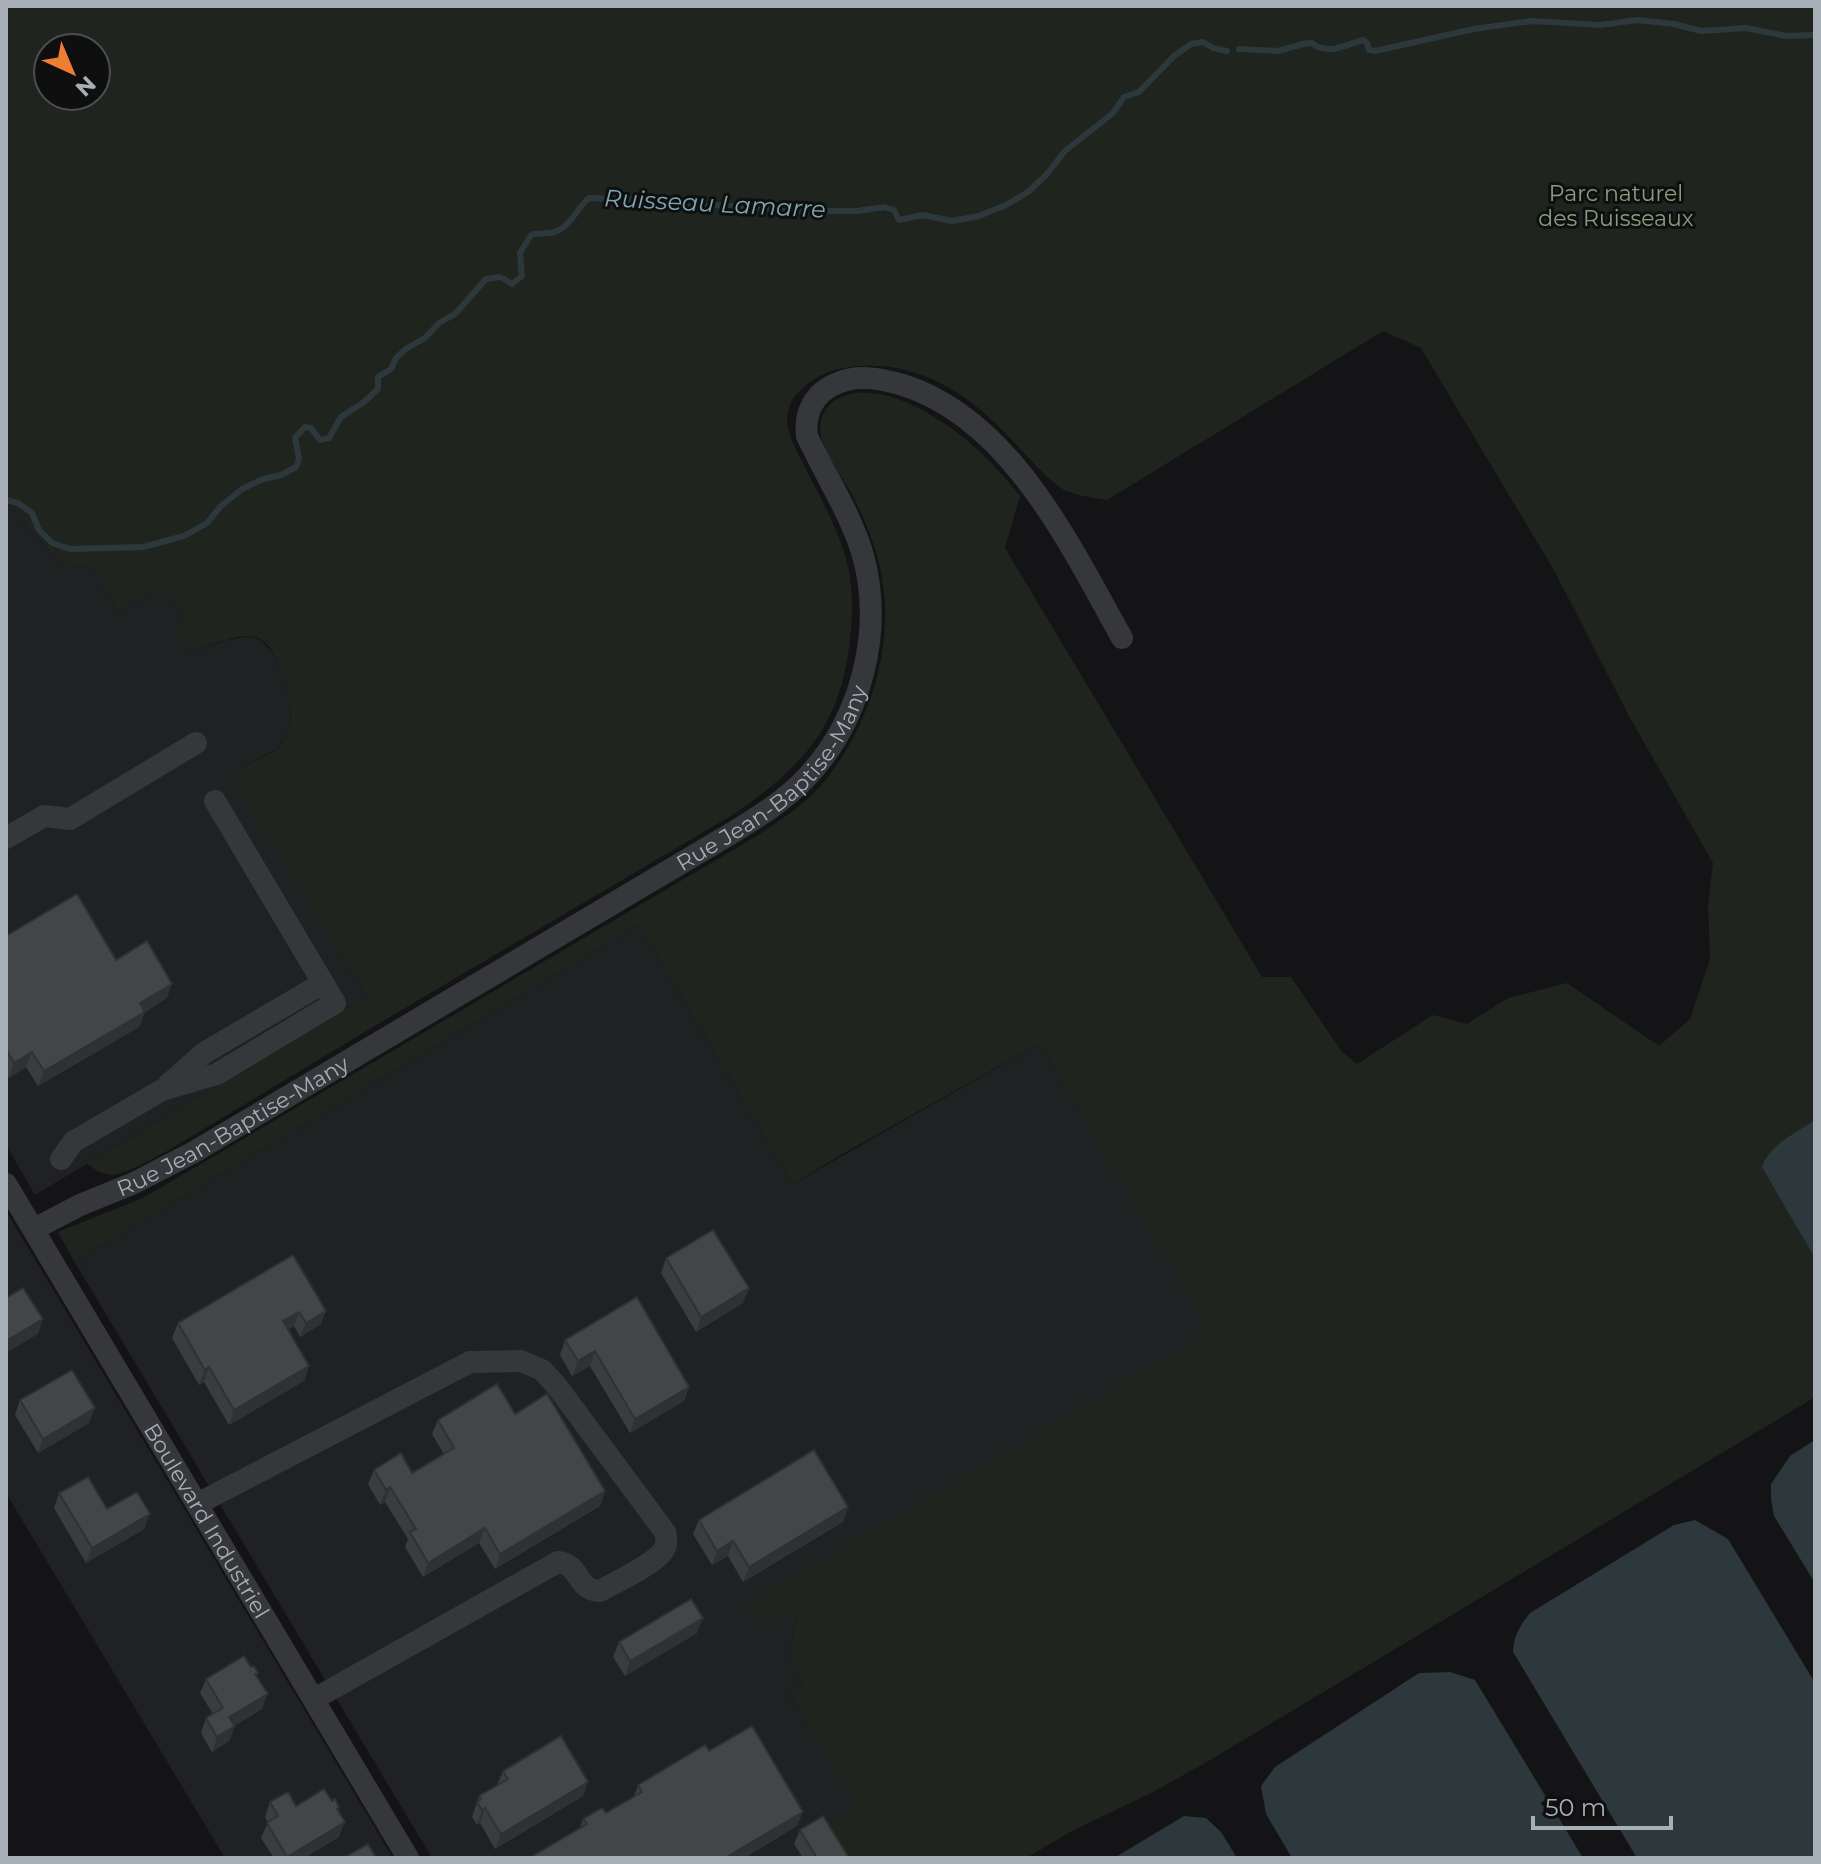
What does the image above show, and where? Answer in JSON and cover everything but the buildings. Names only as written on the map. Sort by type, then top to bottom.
[{"type":"street","name":"Rue Jean-Baptise-Many","points":[[34,1229],[80,1205],[168,1167],[208,1145],[732,833],[770,809],[805,779],[834,741],[855,698],[864,672],[871,619],[868,577],[856,535],[807,436],[805,421],[811,407],[833,384],[857,378],[887,380],[934,399],[974,425],[1016,468],[1044,504],[1122,638]]},
{"type":"street","points":[[6,838],[44,816],[70,819],[196,743]]},
{"type":"street","points":[[61,1159],[73,1142],[162,1090],[217,1074],[335,1003],[215,801]]},
{"type":"street","name":"Boulevard Industriel","points":[[6,1184],[408,1858]]},
{"type":"street","points":[[197,1504],[470,1362],[521,1361],[542,1370],[556,1385],[665,1532],[664,1550],[655,1559],[600,1591],[590,1591],[571,1567],[558,1562],[314,1699]]},
{"type":"shaded area","points":[[6,501],[61,563],[92,568],[119,611],[150,593],[166,593],[181,607],[191,652],[227,640],[252,636],[262,641],[275,656],[290,702],[291,724],[277,749],[238,769],[235,783],[368,996],[35,1195],[6,1145]]},
{"type":"shaded area","points":[[639,924],[793,1184],[1040,1043],[1211,1332],[749,1604],[798,1611],[789,1656],[804,1683],[790,1694],[858,1805],[842,1858],[432,1858],[74,1261]]},
{"type":"shaded area","points":[[1815,1120],[1815,1258],[1762,1167],[1777,1146]]},
{"type":"shaded area","points":[[6,1211],[393,1858],[225,1858],[6,1493]]},
{"type":"shaded area","points":[[1815,1440],[1815,1583],[1774,1516],[1771,1484],[1790,1456]]},
{"type":"shaded area","points":[[1695,1520],[1728,1539],[1815,1683],[1815,1858],[1637,1858],[1513,1652],[1518,1631],[1530,1613],[1674,1525]]},
{"type":"shaded area","points":[[1450,1672],[1475,1680],[1583,1858],[1292,1858],[1266,1814],[1261,1786],[1275,1767],[1419,1673]]},
{"type":"shaded area","points":[[1184,1816],[1206,1818],[1221,1832],[1237,1858],[1114,1858]]},
{"type":"green space","name":"Parc naturel des Ruisseaux","points":[[6,6],[1815,6],[1815,1397],[1205,1763],[1026,1858],[842,1858],[823,1826],[857,1805],[790,1694],[804,1683],[789,1656],[798,1611],[758,1621],[748,1604],[1210,1332],[1040,1043],[793,1184],[639,924],[74,1261],[58,1232],[143,1198],[757,836],[795,810],[820,787],[842,756],[866,709],[875,684],[885,631],[882,578],[875,547],[854,498],[826,450],[820,430],[822,416],[829,405],[844,396],[861,393],[897,399],[951,428],[979,451],[1020,496],[1005,548],[1262,977],[1291,977],[1342,1052],[1357,1064],[1433,1015],[1467,1024],[1508,998],[1567,983],[1659,1046],[1690,1019],[1710,959],[1708,906],[1713,863],[1630,718],[1555,572],[1421,348],[1383,331],[1107,500],[1061,488],[978,407],[943,384],[924,376],[883,366],[861,366],[833,371],[807,384],[793,399],[787,422],[795,447],[841,543],[852,591],[852,615],[845,670],[837,698],[827,722],[797,763],[729,817],[169,1150],[112,1175],[87,1164],[368,996],[234,783],[238,769],[280,746],[290,725],[286,686],[270,648],[261,640],[246,636],[192,652],[176,634],[183,625],[181,607],[166,593],[150,593],[119,611],[92,568],[61,563],[6,501]]},
{"type":"waterway","name":"Ruisseau Lamarre","points":[[1239,49],[1278,51],[1312,43],[1330,49],[1363,40],[1369,50],[1375,51],[1474,29],[1532,21],[1601,25],[1637,20],[1701,31],[1746,28],[1786,36],[1815,35]]},
{"type":"waterway","name":"Ruisseau Lamarre","points":[[6,500],[18,503],[32,513],[39,530],[52,543],[70,549],[143,547],[184,536],[207,523],[220,507],[242,489],[296,467],[299,459],[295,438],[305,427],[311,428],[320,440],[329,438],[341,417],[378,389],[378,377],[391,369],[396,358],[455,314],[486,279],[500,277],[512,284],[522,276],[520,253],[531,235],[562,229],[589,198],[657,200],[692,208],[717,205],[857,211],[884,207],[894,210],[899,220],[923,215],[952,221],[979,216],[1028,192],[1065,151],[1113,113],[1124,97],[1139,92],[1174,56],[1191,44],[1203,42],[1227,51]]}]
